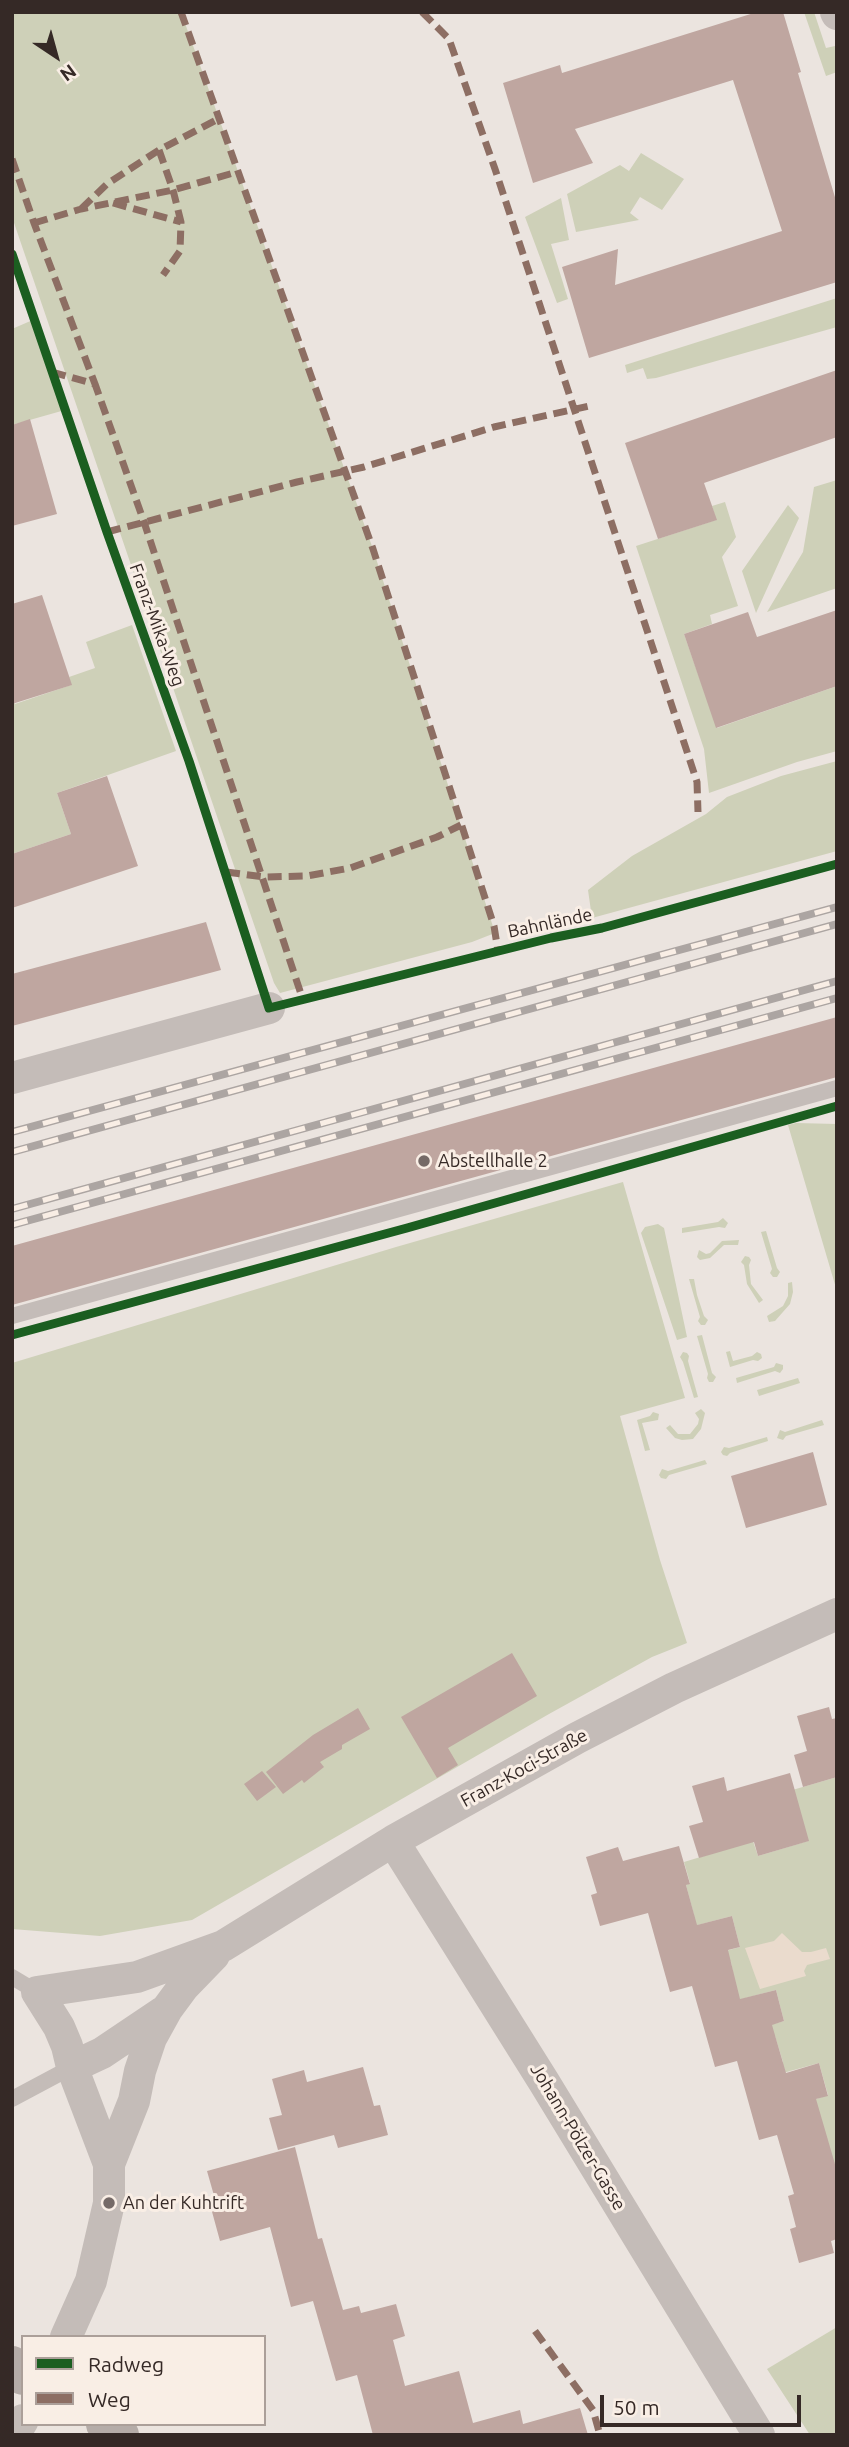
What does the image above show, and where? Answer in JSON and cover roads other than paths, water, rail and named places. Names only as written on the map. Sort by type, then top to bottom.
[{"type":"street","points":[[12,1078],[270,1008]]},
{"type":"street","name":"Franz-Koci-Straße","points":[[25,1984],[137,1977],[223,1946],[393,1841],[577,1738],[674,1688],[837,1614]]},
{"type":"street","name":"Johann-Pölzer-Gasse","points":[[393,1841],[544,2082],[759,2435]]},
{"type":"street","name":"Franz-Koci-Straße","points":[[67,2335],[91,2281],[109,2203],[110,2164],[134,2101],[151,2038],[184,1986],[223,1946]]},
{"type":"street","name":"Franz-Koci-Straße","points":[[25,1984],[59,2027],[110,2164]]},
{"type":"street","name":"Franz-Koci-Straße","points":[[72,2067],[102,2053],[167,2009]]},
{"type":"lane","points":[[12,1316],[837,1088]]},
{"type":"lane","points":[[12,2099],[72,2067]]},
{"type":"railway","points":[[12,1132],[837,907]]},
{"type":"railway","points":[[12,1152],[837,924]]},
{"type":"railway","points":[[12,1209],[837,981]]},
{"type":"railway","points":[[12,1225],[837,998]]},
{"type":"place","name":"Abstellhalle 2","points":[[424,1161]]},
{"type":"place","name":"An der Kuhtrift","points":[[109,2203]]}]
